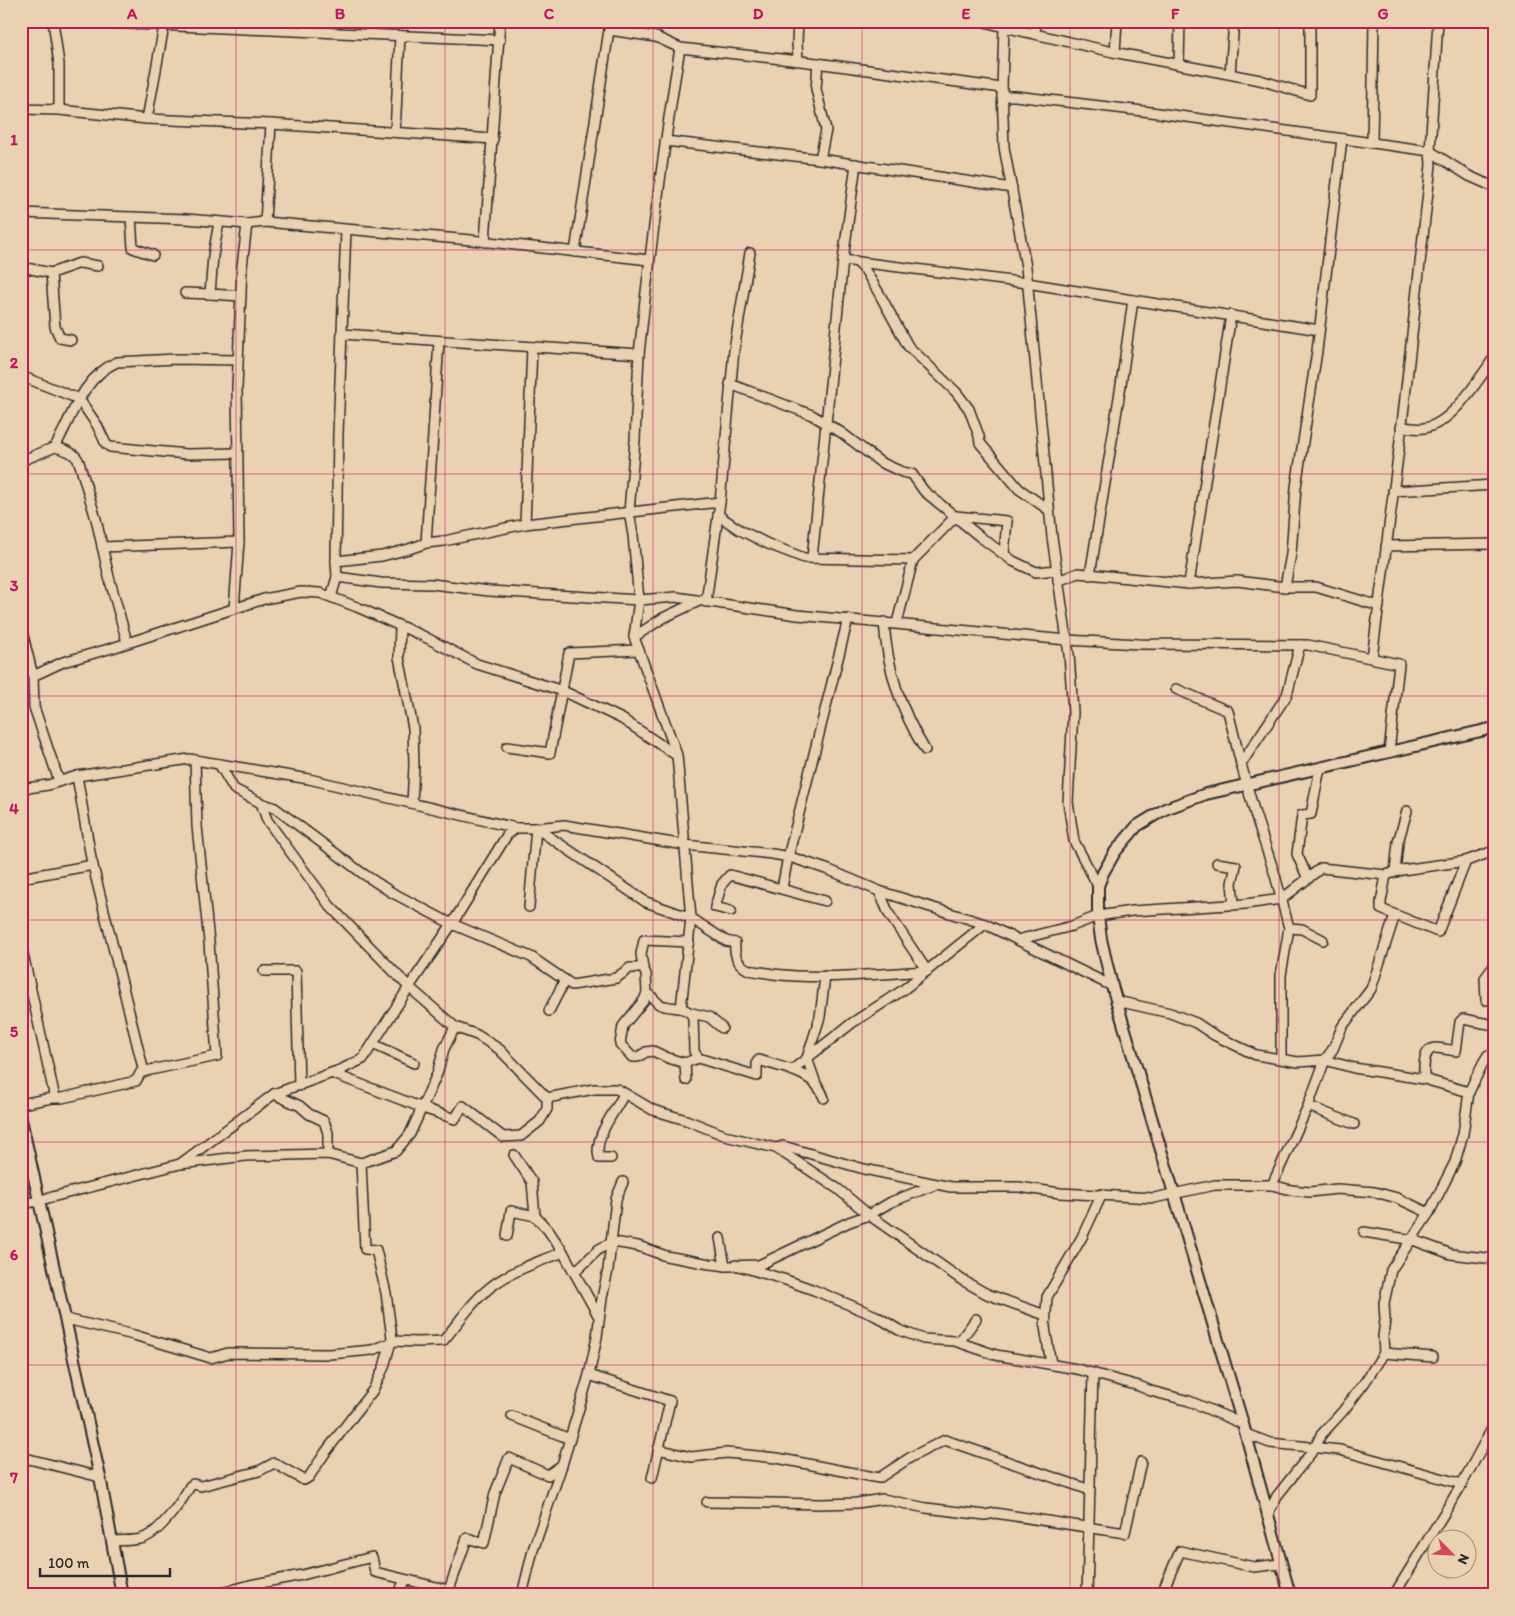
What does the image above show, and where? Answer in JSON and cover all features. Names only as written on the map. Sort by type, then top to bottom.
[{"type":"street","points":[[53,21],[59,64],[60,110]]},
{"type":"street","points":[[96,21],[164,26],[500,40]]},
{"type":"street","points":[[485,242],[500,21]]},
{"type":"street","points":[[798,21],[798,60]]},
{"type":"street","points":[[981,21],[1115,52],[1260,80],[1310,95],[1310,21]]},
{"type":"street","points":[[1035,33],[1036,21]]},
{"type":"street","points":[[1115,52],[1117,21]]},
{"type":"street","points":[[1179,64],[1180,21]]},
{"type":"street","points":[[1230,74],[1234,21]]},
{"type":"street","points":[[1372,143],[1374,21]]},
{"type":"street","points":[[1372,658],[1431,165],[1430,151],[1438,21]]},
{"type":"street","points":[[147,120],[164,26]]},
{"type":"street","points":[[1004,27],[1002,92],[1004,147],[1027,283],[1049,510],[1067,640],[1072,712],[1068,802],[1074,841],[1098,886]]},
{"type":"street","points":[[575,252],[609,30],[656,36],[680,48],[798,60],[1002,92],[1015,96],[1151,112],[1430,151],[1469,176],[1494,188]]},
{"type":"street","points":[[395,132],[400,36]]},
{"type":"street","points":[[680,48],[649,260],[639,354],[635,440],[628,512],[638,600],[634,637],[676,755],[692,918],[681,1008]]},
{"type":"street","points":[[818,63],[816,89],[826,130],[820,159]]},
{"type":"street","points":[[21,109],[60,110],[147,120],[271,124],[493,139]]},
{"type":"street","points":[[265,222],[271,124]]},
{"type":"street","points":[[1285,587],[1291,554],[1296,487],[1319,330],[1342,139]]},
{"type":"street","points":[[665,141],[820,159],[1012,188]]},
{"type":"street","points":[[812,558],[842,260],[856,164]]},
{"type":"street","points":[[21,213],[247,224],[265,222],[485,242],[649,260]]},
{"type":"street","points":[[131,217],[133,248],[153,255]]},
{"type":"street","points":[[210,294],[213,256],[219,222]]},
{"type":"street","points":[[234,609],[239,542],[237,453],[238,360],[247,224]]},
{"type":"street","points":[[331,597],[337,578],[338,433],[346,230]]},
{"type":"street","points":[[844,248],[865,270],[908,346],[956,392],[969,409],[980,443],[1019,489],[1049,510]]},
{"type":"street","points":[[703,601],[720,502],[734,350],[750,253]]},
{"type":"street","points":[[842,260],[1027,283],[1319,330]]},
{"type":"street","points":[[21,267],[51,273],[80,263],[98,266]]},
{"type":"street","points":[[51,273],[55,327],[60,338],[71,340]]},
{"type":"street","points":[[185,293],[241,296]]},
{"type":"street","points":[[1090,575],[1133,300]]},
{"type":"street","points":[[1189,584],[1230,315]]},
{"type":"street","points":[[342,334],[639,354]]},
{"type":"street","points":[[426,543],[439,341]]},
{"type":"street","points":[[525,524],[532,347]]},
{"type":"street","points":[[1401,426],[1424,429],[1439,424],[1461,403],[1494,358]]},
{"type":"street","points":[[21,462],[55,447],[79,399],[91,381],[103,369],[117,362],[176,359],[238,360]]},
{"type":"street","points":[[21,376],[79,399],[97,426],[106,444],[110,447],[187,454],[237,453]]},
{"type":"street","points":[[730,384],[812,415],[849,438],[880,462],[902,472],[912,474],[924,491],[1013,561],[1036,572],[1057,570]]},
{"type":"street","points":[[55,447],[70,452],[77,457],[88,491],[127,642]]},
{"type":"street","points":[[1393,492],[1494,485]]},
{"type":"street","points":[[336,561],[382,556],[426,543],[525,524],[720,502]]},
{"type":"street","points":[[718,515],[740,530],[768,544],[804,558],[913,560]]},
{"type":"street","points":[[956,516],[1007,521],[1004,554]]},
{"type":"street","points":[[897,623],[913,560],[956,516]]},
{"type":"street","points":[[102,547],[239,542]]},
{"type":"street","points":[[1386,546],[1494,544]]},
{"type":"street","points":[[1058,581],[1078,574],[1189,584],[1237,581],[1285,587],[1316,587],[1379,606]]},
{"type":"street","points":[[337,578],[380,583],[432,584],[489,591],[638,600],[676,597],[797,614],[1067,640],[1139,644],[1308,645],[1399,664],[1389,752]]},
{"type":"street","points":[[34,676],[64,662],[264,599],[301,592],[320,593],[400,626],[477,664],[562,691],[622,718],[676,755]]},
{"type":"street","points":[[634,637],[663,618],[703,601]]},
{"type":"street","points":[[782,888],[788,857],[848,619]]},
{"type":"street","points":[[884,622],[886,648],[893,681],[917,737],[925,750]]},
{"type":"street","points":[[21,626],[34,676],[34,707],[59,781]]},
{"type":"street","points":[[400,626],[399,656],[413,728],[414,766],[412,803]]},
{"type":"street","points":[[1241,764],[1286,695],[1300,645]]},
{"type":"street","points":[[507,747],[550,753],[569,653],[639,650]]},
{"type":"street","points":[[1176,689],[1228,711],[1246,785],[1282,899],[1289,928],[1281,975],[1281,1059]]},
{"type":"street","points":[[1290,1595],[1244,1429],[1112,986],[1101,940],[1098,916],[1098,886],[1115,852],[1137,826],[1165,808],[1206,794],[1494,728]]},
{"type":"street","points":[[21,789],[48,785],[77,776],[189,759],[309,779],[516,828],[564,825],[685,845],[788,857],[829,870],[879,891],[985,924],[1112,986]]},
{"type":"street","points":[[21,1104],[62,1098],[136,1081],[141,1072],[217,1056],[210,952],[197,826],[195,760]]},
{"type":"street","points":[[220,764],[234,789],[275,808],[356,869],[391,892],[452,924],[531,957],[572,985],[616,978],[630,968],[642,968]]},
{"type":"street","points":[[1308,879],[1296,854],[1302,815],[1311,814],[1320,768]]},
{"type":"street","points":[[77,776],[92,865],[144,1072]]},
{"type":"street","points":[[261,803],[267,820],[330,906],[409,988],[455,1027],[477,1035],[499,1049],[547,1098],[547,1109],[540,1120],[520,1136],[503,1137],[462,1106],[455,1118],[422,1108],[331,1073]]},
{"type":"street","points":[[1407,811],[1391,873],[1380,906],[1383,910],[1438,932],[1466,861]]},
{"type":"street","points":[[180,1164],[274,1094],[299,1086],[363,1059],[508,835],[516,828]]},
{"type":"street","points":[[529,907],[536,828]]},
{"type":"street","points":[[536,828],[646,902],[692,918],[726,941],[735,943],[734,953],[737,961],[747,968],[785,975],[825,976],[927,971]]},
{"type":"street","points":[[1017,940],[1072,926],[1098,916],[1132,911],[1234,905],[1282,899],[1321,868],[1391,873],[1466,861],[1494,851]]},
{"type":"street","points":[[1217,863],[1236,866],[1232,883],[1234,905]]},
{"type":"street","points":[[21,878],[92,865]]},
{"type":"street","points":[[730,911],[715,907],[722,884],[730,875],[825,901]]},
{"type":"street","points":[[879,891],[889,914],[927,971]]},
{"type":"street","points":[[1272,1185],[1308,1106],[1325,1060],[1333,1049],[1342,1027],[1371,989],[1395,915]]},
{"type":"street","points":[[792,1070],[852,1023],[904,990],[985,924]]},
{"type":"street","points":[[1289,928],[1302,929],[1323,940]]},
{"type":"street","points":[[689,942],[644,940],[641,954],[642,968],[646,974],[647,993],[644,1000],[623,1026],[620,1044],[632,1057],[638,1057],[646,1052],[653,1051],[685,1063],[698,1058],[757,1076],[757,1062],[759,1060],[792,1070],[816,1084]]},
{"type":"street","points":[[21,945],[43,1051],[55,1098]]},
{"type":"street","points":[[1486,1000],[1485,978],[1494,966]]},
{"type":"street","points":[[264,971],[296,971],[299,1086]]},
{"type":"street","points":[[824,1098],[816,1084],[807,1058],[820,1017],[825,976]]},
{"type":"street","points":[[549,1011],[565,980]]},
{"type":"street","points":[[647,993],[653,996],[660,1004],[681,1008],[692,1014],[709,1017],[722,1028]]},
{"type":"street","points":[[1117,1000],[1170,1013],[1196,1023],[1214,1035],[1256,1055],[1298,1062],[1325,1060],[1354,1068],[1424,1079],[1469,1092]]},
{"type":"street","points":[[692,1014],[694,1051],[698,1058]]},
{"type":"street","points":[[1424,1079],[1424,1059],[1431,1050],[1435,1048],[1456,1051],[1460,1022],[1463,1019],[1494,1025]]},
{"type":"street","points":[[21,1205],[39,1202],[180,1164],[246,1156],[328,1154],[361,1163],[396,1151],[410,1134],[437,1074],[444,1049],[455,1027]]},
{"type":"street","points":[[373,1044],[414,1063]]},
{"type":"street","points":[[1267,1516],[1277,1496],[1315,1448],[1321,1435],[1343,1411],[1384,1353],[1384,1303],[1392,1270],[1402,1252],[1413,1240],[1429,1214],[1455,1162],[1463,1134],[1469,1092],[1488,1055],[1494,1054]]},
{"type":"street","points":[[685,1063],[686,1080]]},
{"type":"street","points":[[547,1098],[594,1089],[618,1089],[653,1110],[729,1136],[776,1148],[838,1188],[869,1215],[971,1285],[987,1294],[1045,1315]]},
{"type":"street","points":[[274,1094],[300,1106],[309,1114],[324,1121],[328,1133],[328,1154]]},
{"type":"street","points":[[610,1158],[599,1158],[597,1151],[602,1135],[624,1094]]},
{"type":"street","points":[[1308,1106],[1354,1124]]},
{"type":"street","points":[[21,1119],[100,1477],[122,1595]]},
{"type":"street","points":[[776,1148],[783,1146],[864,1169],[951,1187],[1019,1187],[1060,1193],[1154,1198],[1215,1185],[1272,1185],[1300,1191],[1337,1189],[1375,1192],[1397,1198],[1429,1214]]},
{"type":"street","points":[[514,1155],[532,1182],[535,1216]]},
{"type":"street","points":[[113,1541],[142,1539],[160,1526],[174,1511],[193,1484],[201,1486],[234,1478],[259,1471],[274,1463],[304,1480],[309,1477],[373,1390],[384,1367],[391,1342],[389,1312],[376,1250],[365,1248],[361,1163]]},
{"type":"street","points":[[522,1595],[533,1550],[562,1465],[589,1375],[612,1242],[616,1199],[623,1182]]},
{"type":"street","points":[[575,1272],[599,1248],[612,1242],[638,1246],[666,1256],[725,1266],[759,1265],[849,1222],[869,1215],[891,1202],[934,1184]]},
{"type":"street","points":[[1051,1364],[1045,1315],[1047,1297],[1082,1237],[1102,1194]]},
{"type":"street","points":[[507,1236],[511,1211],[535,1216],[548,1230],[563,1252],[599,1317]]},
{"type":"street","points":[[1364,1232],[1413,1240],[1451,1254],[1494,1259]]},
{"type":"street","points":[[720,1238],[725,1266]]},
{"type":"street","points":[[66,1319],[134,1335],[211,1358],[228,1354],[330,1354],[372,1350],[391,1342],[443,1341],[470,1307],[494,1284],[515,1272],[563,1252]]},
{"type":"street","points":[[736,1266],[783,1278],[814,1290],[876,1316],[899,1330],[922,1339],[958,1342],[996,1355],[1093,1373],[1189,1401],[1270,1443],[1340,1450],[1462,1484]]},
{"type":"street","points":[[958,1342],[976,1319]]},
{"type":"street","points":[[1384,1353],[1433,1357]]},
{"type":"street","points":[[1087,1595],[1093,1373]]},
{"type":"street","points":[[589,1375],[670,1400],[652,1478]]},
{"type":"street","points":[[512,1416],[570,1439]]},
{"type":"street","points":[[1394,1595],[1462,1484],[1494,1425]]},
{"type":"street","points":[[658,1449],[692,1458],[727,1453],[777,1458],[879,1478],[911,1456],[945,1440],[1090,1490]]},
{"type":"street","points":[[21,1457],[100,1477]]},
{"type":"street","points":[[214,1595],[372,1557],[375,1572],[449,1590],[467,1538],[484,1543],[495,1493],[509,1458],[548,1474],[562,1465]]},
{"type":"street","points":[[707,1502],[822,1504],[856,1503],[883,1499],[926,1508],[986,1516],[995,1513],[1124,1533],[1141,1462]]},
{"type":"street","points":[[1161,1595],[1180,1551],[1254,1566],[1280,1564]]},
{"type":"street","points":[[398,1595],[405,1580]]}]
